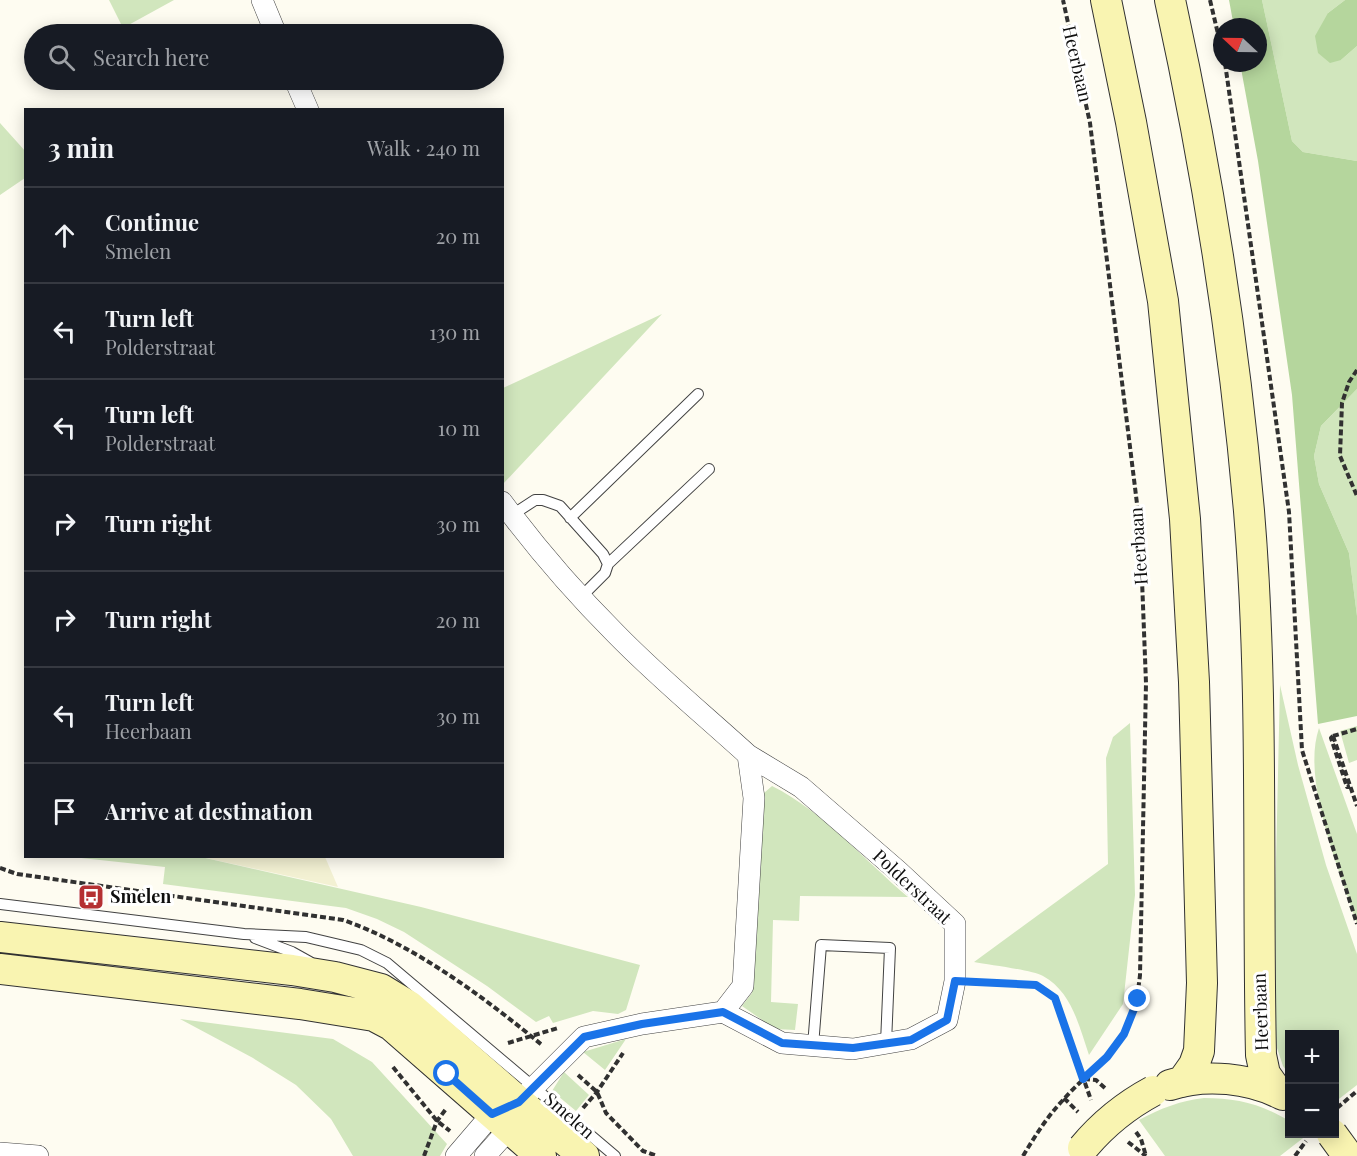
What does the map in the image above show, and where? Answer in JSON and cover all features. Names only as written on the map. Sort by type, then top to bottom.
[{"type":"main road","points":[[1106,0],[1131,122],[1163,301],[1185,519],[1194,682],[1202,983],[1199,1051],[1194,1065],[1182,1082]]},
{"type":"main road","name":"Heerbaan","points":[[1170,0],[1195,115],[1223,284],[1249,511],[1258,680],[1261,1055],[1265,1074],[1283,1095]]},
{"type":"main road","name":"Smelen","points":[[0,937],[355,997],[391,1025],[584,1156]]},
{"type":"main road","name":"Smelen","points":[[0,969],[300,1004],[355,997],[381,989],[409,1006],[513,1108],[541,1156]]},
{"type":"main road","points":[[1080,1152],[1110,1120],[1137,1099],[1182,1082],[1212,1078],[1234,1080],[1256,1084],[1283,1095]]},
{"type":"main road","points":[[1335,1138],[1348,1156]]},
{"type":"street","points":[[262,0],[272,24]]},
{"type":"street","points":[[299,90],[307,108]]},
{"type":"street","name":"Polderstraat","points":[[507,508],[528,537],[616,635],[748,755],[801,787],[955,924],[955,981],[947,1020],[911,1040],[853,1048],[782,1043],[723,1012]]},
{"type":"street","points":[[461,1150],[513,1108],[584,1037],[642,1024],[723,1012],[743,986],[754,798],[748,755]]},
{"type":"street","points":[[485,1156],[513,1108]]},
{"type":"street","points":[[0,1153],[38,1156]]},
{"type":"lane","points":[[570,518],[698,394]]},
{"type":"lane","points":[[581,597],[605,573],[608,564],[709,469]]},
{"type":"lane","points":[[507,508],[543,500],[560,506],[603,554],[608,564]]},
{"type":"lane","name":"Smelen","points":[[0,904],[244,934],[306,937],[361,950],[387,963],[513,1108],[615,1156]]},
{"type":"lane","name":"Smelen","points":[[244,934],[292,952],[355,997]]},
{"type":"lane","points":[[813,1046],[821,945],[890,948],[886,1043]]},
{"type":"path","name":"Heerbaan","points":[[1063,0],[1090,123],[1140,528],[1146,683],[1138,999],[1124,1034],[1107,1057],[1083,1079]]},
{"type":"path","points":[[1210,0],[1214,18]]},
{"type":"path","points":[[1226,72],[1289,512],[1302,750],[1357,924]]},
{"type":"path","points":[[1357,370],[1349,382],[1342,404],[1340,456],[1357,496]]},
{"type":"path","points":[[1357,729],[1334,736],[1357,806]]},
{"type":"path","points":[[955,981],[1036,985],[1055,998],[1083,1079],[1045,1120],[1023,1156]]},
{"type":"path","points":[[597,1092],[642,1024]]},
{"type":"path","points":[[388,1061],[461,1150]]},
{"type":"path","points":[[1339,1107],[1357,1091]]},
{"type":"path","points":[[424,1156],[437,1121]]},
{"type":"shaded area","points":[[206,858],[325,858],[338,887]]},
{"type":"green space","points":[[109,0],[174,0],[130,24],[121,24]]},
{"type":"green space","points":[[1229,0],[1262,0],[1266,18],[1232,18]]},
{"type":"green space","points":[[1262,0],[1345,0],[1328,13],[1341,60],[1357,46],[1357,161],[1303,152],[1292,141]]},
{"type":"green space","points":[[1345,0],[1357,0],[1357,46],[1341,60],[1330,63],[1318,53],[1315,36],[1328,13]]},
{"type":"green space","points":[[1267,24],[1292,141],[1303,152],[1357,161],[1357,389],[1321,426],[1314,456],[1319,484],[1349,553],[1357,616],[1357,716],[1318,724],[1292,395],[1258,161],[1242,72],[1267,72]]},
{"type":"green space","points":[[0,123],[24,150],[24,179],[0,195]]},
{"type":"green space","points":[[662,314],[504,483],[504,388]]},
{"type":"green space","points":[[1357,389],[1357,616],[1349,553],[1319,484],[1314,456],[1321,426]]},
{"type":"green space","points":[[1280,685],[1298,765],[1326,865],[1357,954],[1357,1085],[1339,1099],[1339,1030],[1285,1030],[1285,1069],[1276,1045],[1275,906]]},
{"type":"green space","points":[[1130,723],[1135,895],[1123,1004],[1089,1055],[1078,1021],[1068,1000],[1053,983],[1043,976],[1030,972],[974,962],[1108,864],[1106,758],[1113,737]]},
{"type":"green space","points":[[1357,726],[1357,760],[1349,763],[1340,731]]},
{"type":"green space","points":[[1319,728],[1357,834],[1357,924],[1333,853],[1319,799],[1315,774],[1315,749]]},
{"type":"green space","points":[[772,786],[809,809],[908,897],[800,896],[799,921],[773,920],[771,1002],[798,1004],[795,1030],[775,1029],[742,1006],[752,993],[764,793]]},
{"type":"green space","points":[[81,858],[205,858],[421,907],[640,965],[626,1010],[618,1014],[593,1011],[553,1023],[549,1016],[536,1022],[487,986],[404,932],[377,919],[346,908],[163,884],[165,867]]},
{"type":"green space","points":[[180,1019],[333,1039],[372,1062],[447,1144],[440,1156],[353,1156],[331,1119],[296,1085],[253,1058]]},
{"type":"green space","points":[[626,1039],[605,1070],[583,1052]]},
{"type":"green space","points":[[564,1072],[589,1095],[576,1111],[552,1091]]},
{"type":"green space","points":[[1204,1098],[1227,1099],[1259,1106],[1285,1119],[1285,1138],[1303,1138],[1280,1156],[1165,1156],[1139,1120],[1187,1101]]},
{"type":"place","name":"Smelen","points":[[91,897]]},
{"type":"route","points":[[447,1074],[492,1114],[519,1102],[584,1037],[642,1024],[723,1012],[782,1043],[853,1048],[911,1040],[947,1020],[955,981],[1036,985],[1055,998],[1083,1079],[1107,1057],[1124,1034],[1138,999]]}]
